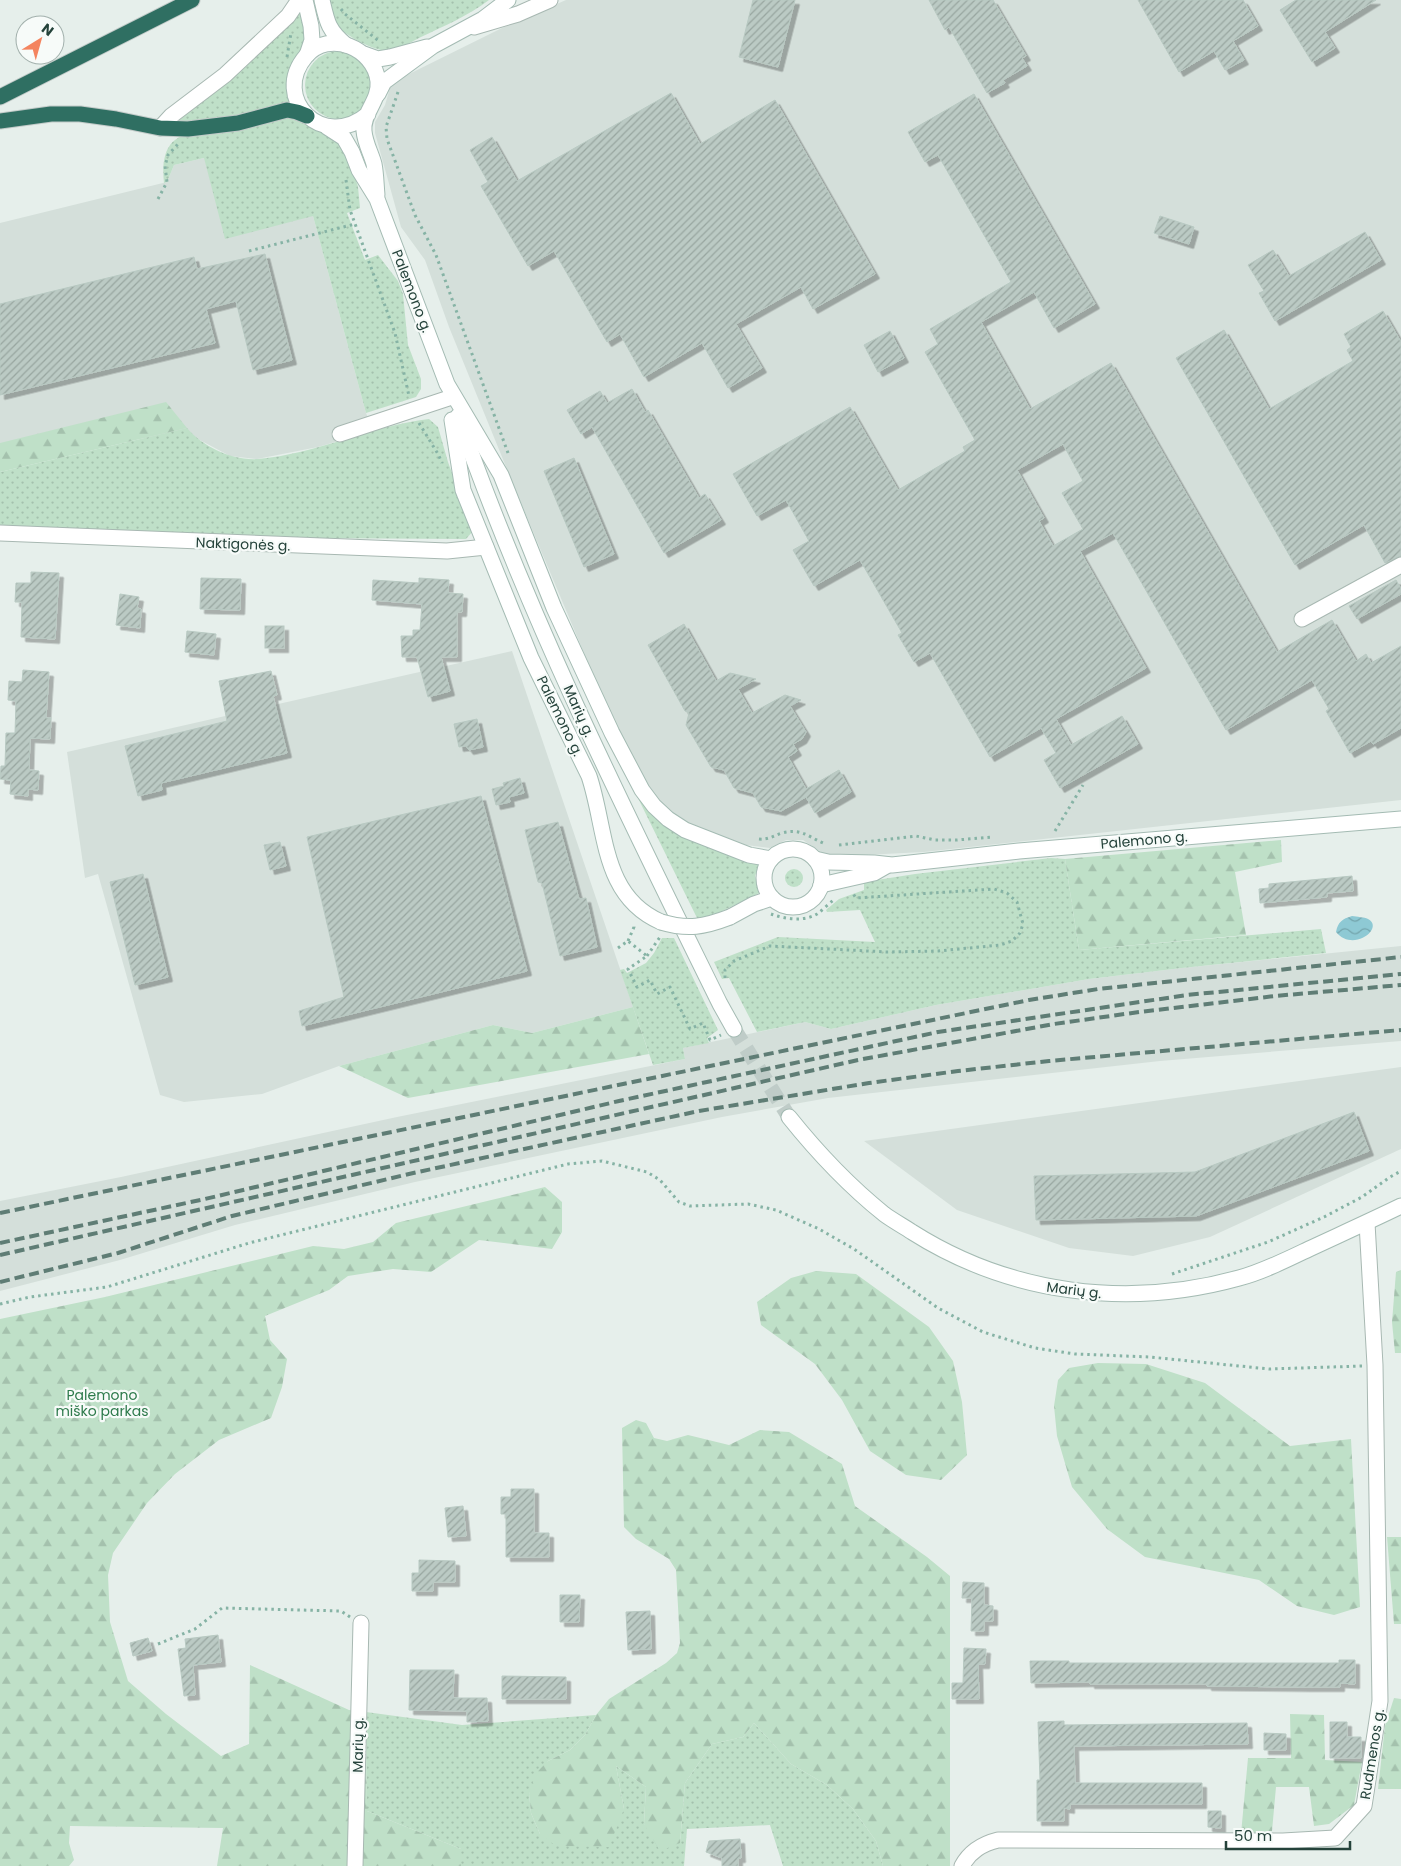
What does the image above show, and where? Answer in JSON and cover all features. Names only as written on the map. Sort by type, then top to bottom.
[{"type":"highway","points":[[0,97],[192,0]]},
{"type":"highway","points":[[0,121],[52,114],[80,114],[160,128],[213,127],[238,123],[287,110],[307,116]]},
{"type":"street","points":[[160,128],[170,116],[224,75],[288,16],[299,0]]},
{"type":"street","points":[[305,0],[312,26],[312,40],[307,55],[297,69],[294,86],[298,103],[307,116],[327,127],[349,126],[359,121],[368,114],[384,82],[433,46]]},
{"type":"street","points":[[322,0],[327,21],[334,35],[346,45],[364,54],[378,58],[390,58],[433,46],[468,29],[518,14],[550,0]]},
{"type":"street","points":[[468,29],[508,0]]},
{"type":"street","points":[[307,55],[325,45],[346,45]]},
{"type":"street","points":[[364,54],[376,72],[378,94]]},
{"type":"street","name":"Palemono g.","points":[[368,114],[364,130],[374,165],[377,199]]},
{"type":"street","name":"Palemono g.","points":[[327,127],[344,138],[359,170],[377,199],[448,390],[501,475],[554,608],[612,733],[642,790],[654,806],[668,819],[685,830],[749,855],[770,859],[788,849],[798,849],[807,852],[815,859],[828,862],[874,862],[888,865],[1019,851],[1401,819]]},
{"type":"street","points":[[340,434],[448,390]]},
{"type":"street","name":"Palemono g.","points":[[448,390],[463,490],[532,658],[589,776],[595,793],[612,870],[623,893],[637,908],[663,928],[693,928],[709,925],[730,917],[754,904],[772,898]]},
{"type":"street","name":"Marių g.","points":[[448,390],[518,572],[571,694],[613,787],[720,1004],[729,1032]]},
{"type":"street","name":"Naktigonės g.","points":[[0,534],[437,551],[486,548]]},
{"type":"street","points":[[1302,619],[1401,566]]},
{"type":"street","points":[[770,859],[765,868],[764,879],[766,889],[772,898],[780,904],[790,907],[801,906],[810,902],[817,894],[822,876],[820,867],[815,859]]},
{"type":"street","name":"Palemono g.","points":[[821,885],[874,873],[888,865]]},
{"type":"street","name":"Marių g.","points":[[789,1116],[819,1154],[846,1181],[884,1214],[929,1243],[981,1268],[1040,1286],[1091,1294],[1147,1294],[1198,1288],[1240,1278],[1290,1258],[1401,1206]]},
{"type":"street","name":"Rudmenos g.","points":[[962,1866],[967,1856],[983,1844],[998,1840],[1283,1841],[1335,1838],[1364,1806],[1380,1701],[1375,1365],[1367,1223]]},
{"type":"street","name":"Marių g.","points":[[355,1866],[361,1623]]},
{"type":"path","points":[[387,139],[415,215],[436,255],[511,461]]},
{"type":"path","points":[[158,199],[167,182],[165,166],[168,155],[176,145],[182,142]]},
{"type":"path","points":[[249,251],[355,224]]},
{"type":"path","points":[[1055,831],[1083,785]]},
{"type":"path","points":[[757,839],[766,840],[780,834],[801,832],[826,844]]},
{"type":"path","points":[[832,846],[916,836],[935,840],[957,840],[996,836]]},
{"type":"path","points":[[725,982],[725,970],[734,961],[770,946],[888,952],[938,951],[1000,945],[1012,941],[1020,933],[1023,924],[1017,902],[1008,893],[994,889],[856,898],[851,890],[845,893]]},
{"type":"path","points":[[769,914],[794,920],[805,918],[817,914],[838,896]]},
{"type":"path","points":[[663,928],[647,956],[628,970],[637,987],[650,980],[657,994],[670,987],[690,1029],[703,1023],[710,1040],[729,1032]]},
{"type":"path","points":[[618,948],[628,942],[647,956]]},
{"type":"path","points":[[0,1304],[30,1297],[107,1286],[249,1243],[568,1164],[602,1161],[647,1172],[660,1180],[679,1202],[690,1206],[748,1204],[776,1210],[819,1229],[854,1249],[938,1308],[983,1332],[1035,1348],[1075,1354],[1150,1357],[1269,1369],[1375,1365]]},
{"type":"path","points":[[1168,1275],[1268,1242],[1324,1217],[1362,1197],[1390,1177],[1401,1172]]},
{"type":"path","points":[[158,1644],[195,1629],[222,1608],[341,1611],[361,1623]]},
{"type":"shaded area","points":[[566,0],[1401,0],[1401,800],[924,852],[839,858],[824,854],[803,840],[786,840],[770,848],[746,845],[688,825],[665,807],[646,786],[597,684],[449,327],[425,260],[401,227],[375,133],[375,122],[385,105],[390,88],[399,79],[502,28]]},
{"type":"shaded area","points":[[204,158],[313,216],[366,413],[373,431],[318,447],[257,459],[230,456],[194,437],[0,443],[0,223],[167,182],[174,165]]},
{"type":"shaded area","points":[[512,651],[633,1007],[532,1033],[493,1025],[339,1066],[262,1094],[184,1102],[160,1095],[98,874],[85,878],[67,752]]},
{"type":"shaded area","points":[[1401,946],[1401,1041],[1160,1061],[828,1098],[722,1117],[415,1182],[235,1225],[120,1260],[0,1291],[0,1201],[121,1177],[397,1117],[685,1059],[683,1048],[805,1022],[831,1029],[936,1005],[1089,979]]},
{"type":"shaded area","points":[[1401,1067],[1401,1149],[1210,1237],[1133,1256],[1069,1248],[957,1210],[864,1141]]},
{"type":"green space","points":[[330,0],[489,0],[473,11],[401,47],[384,51],[354,39],[342,30],[335,20]]},
{"type":"green space","points":[[301,11],[309,34],[290,103],[202,124],[178,121],[229,81],[294,20]]},
{"type":"green space","points":[[339,51],[352,54],[363,61],[370,72],[373,85],[370,98],[363,109],[352,116],[339,119],[326,116],[315,109],[308,98],[305,85],[308,72],[315,61],[326,54]]},
{"type":"green space","points":[[285,116],[296,117],[337,138],[347,149],[358,187],[360,208],[347,213],[365,260],[378,255],[398,281],[403,294],[408,345],[421,379],[421,389],[416,397],[366,413],[313,216],[225,239],[204,158],[174,165],[167,182],[164,183],[163,169],[166,154],[168,148],[178,138],[191,134],[233,132]]},
{"type":"green space","points":[[166,402],[187,428],[0,472],[0,443]]},
{"type":"green space","points":[[429,419],[438,427],[448,462],[473,531],[466,539],[301,538],[0,527],[0,472],[187,428],[201,441],[219,451],[239,458],[258,459],[301,452],[386,428]]},
{"type":"green space","points":[[637,796],[654,816],[678,835],[759,864],[755,876],[759,893],[710,917],[698,920]]},
{"type":"green space","points":[[1281,840],[1282,862],[1235,872],[1246,935],[1079,950],[1065,859]]},
{"type":"green space","points":[[1051,858],[1065,859],[1079,950],[1321,929],[1326,953],[1089,979],[936,1005],[831,1029],[805,1022],[757,1032],[729,978],[722,979],[714,962],[778,937],[875,942],[860,910],[827,912],[826,910],[839,899],[864,890],[864,882]]},
{"type":"green space","points":[[794,869],[800,872],[803,878],[800,884],[794,887],[788,884],[785,878],[788,872]]},
{"type":"green space","points":[[662,938],[674,938],[718,1030],[707,1038],[709,1043],[683,1048],[685,1059],[653,1065],[620,970],[624,969],[627,973],[646,963]]},
{"type":"green space","points":[[633,1007],[649,1054],[408,1098],[339,1066],[493,1025],[532,1033]]},
{"type":"green space","name":"Palemono miško parkas","points":[[545,1187],[562,1202],[562,1232],[552,1249],[479,1240],[431,1272],[393,1269],[348,1276],[329,1290],[265,1316],[270,1340],[287,1359],[282,1387],[271,1418],[219,1440],[175,1474],[147,1503],[113,1553],[108,1575],[110,1622],[128,1681],[166,1714],[221,1756],[249,1744],[250,1665],[349,1710],[366,1712],[367,1811],[461,1849],[461,1866],[217,1866],[223,1828],[70,1826],[69,1843],[74,1860],[69,1866],[0,1866],[0,1319],[105,1297],[313,1246],[344,1249],[373,1242],[396,1223]]},
{"type":"green space","points":[[1401,1270],[1401,1353],[1395,1353],[1392,1322],[1396,1272]]},
{"type":"green space","points":[[816,1271],[856,1274],[929,1327],[953,1361],[962,1402],[967,1455],[941,1480],[906,1475],[870,1451],[842,1400],[815,1364],[761,1325],[757,1302],[791,1278]]},
{"type":"green space","points":[[1098,1363],[1146,1364],[1205,1383],[1290,1446],[1351,1439],[1360,1607],[1334,1615],[1297,1606],[1259,1580],[1145,1557],[1107,1529],[1072,1487],[1057,1436],[1054,1406],[1058,1380],[1069,1368]]},
{"type":"green space","points":[[636,1420],[646,1423],[654,1438],[667,1441],[688,1435],[729,1445],[760,1430],[789,1432],[842,1464],[855,1506],[927,1557],[950,1576],[950,1866],[883,1866],[876,1841],[853,1809],[827,1785],[791,1764],[754,1723],[743,1737],[712,1744],[685,1783],[680,1843],[660,1851],[644,1824],[646,1787],[616,1766],[624,1809],[609,1847],[556,1846],[540,1834],[531,1813],[529,1794],[536,1773],[548,1761],[570,1750],[585,1735],[596,1715],[609,1699],[666,1663],[677,1653],[680,1643],[676,1570],[669,1559],[636,1539],[624,1527],[622,1428]]},
{"type":"green space","points":[[1387,1537],[1401,1537],[1401,1624],[1394,1624]]},
{"type":"green space","points":[[1394,1698],[1401,1699],[1401,1789],[1378,1789],[1385,1726]]},
{"type":"green space","points":[[366,1712],[462,1725],[596,1715],[585,1735],[570,1750],[548,1761],[529,1794],[531,1813],[540,1834],[624,1809],[616,1766],[646,1787],[644,1824],[680,1843],[685,1783],[712,1744],[743,1737],[754,1723],[791,1764],[827,1785],[853,1809],[876,1841],[883,1866],[783,1866],[770,1825],[687,1829],[684,1866],[461,1866],[461,1849],[367,1811]]},
{"type":"green space","points":[[1290,1714],[1324,1715],[1325,1760],[1362,1762],[1354,1805],[1329,1824],[1314,1826],[1309,1787],[1276,1787],[1272,1831],[1241,1834],[1248,1758],[1291,1758]]},
{"type":"water","points":[[1352,916],[1368,919],[1372,923],[1373,928],[1370,933],[1365,937],[1351,940],[1343,938],[1336,932],[1341,921]]},
{"type":"building","points":[[753,0],[795,0],[778,67],[739,57]]},
{"type":"building","points":[[929,0],[993,0],[1026,56],[1022,58],[1027,66],[1003,80],[1005,83],[987,93],[949,27],[945,30]]},
{"type":"building","points":[[1138,0],[1243,0],[1258,26],[1233,41],[1244,60],[1225,70],[1214,51],[1179,72]]},
{"type":"building","points":[[1296,0],[1376,0],[1325,32],[1335,48],[1312,62],[1280,10]]},
{"type":"building","points":[[671,93],[700,144],[775,100],[875,274],[813,309],[801,287],[736,324],[762,368],[728,388],[702,343],[644,377],[620,334],[607,342],[554,251],[528,266],[481,186],[488,182],[470,150],[492,137],[517,181]]},
{"type":"building","points":[[974,94],[1095,304],[1054,328],[1034,292],[981,322],[1030,409],[1111,363],[1277,652],[1332,620],[1356,661],[1366,654],[1371,663],[1401,646],[1401,728],[1373,744],[1371,741],[1350,753],[1326,711],[1329,709],[1312,680],[1226,730],[1113,533],[1080,551],[1146,668],[1056,719],[1071,745],[1122,716],[1138,744],[1060,788],[1044,760],[1056,753],[1041,728],[990,757],[930,653],[914,662],[898,635],[902,633],[860,560],[814,586],[793,550],[809,541],[786,500],[757,516],[733,474],[850,407],[898,490],[965,451],[963,447],[975,440],[925,352],[938,344],[930,329],[1011,282],[938,155],[925,162],[908,132]],"holes":[[[1063,444],[1083,481],[1062,493],[1083,529],[1053,546],[1039,521],[1044,518],[1017,470]]]},
{"type":"building","points":[[1160,216],[1194,227],[1189,244],[1154,233]]},
{"type":"building","points":[[1365,232],[1381,260],[1275,321],[1259,293],[1264,291],[1248,265],[1273,250],[1289,276]]},
{"type":"building","points":[[265,254],[292,360],[253,370],[236,301],[206,309],[215,343],[0,395],[0,304],[194,257],[197,269]]},
{"type":"building","points":[[1383,311],[1401,342],[1401,556],[1385,563],[1364,525],[1295,565],[1176,358],[1224,330],[1269,409],[1353,361],[1347,350],[1351,347],[1344,334]]},
{"type":"building","points":[[890,331],[904,358],[878,372],[864,345]]},
{"type":"building","points":[[632,389],[645,412],[648,410],[699,498],[705,494],[721,520],[664,553],[592,427],[581,434],[567,410],[600,391],[607,403]]},
{"type":"building","points":[[574,458],[614,554],[584,567],[544,471]]},
{"type":"building","points":[[31,572],[59,573],[55,639],[21,637],[22,602],[15,602],[16,583],[31,583]]},
{"type":"building","points":[[201,578],[241,579],[240,610],[200,609]]},
{"type":"building","points":[[419,578],[449,580],[448,593],[463,594],[462,612],[457,612],[457,657],[441,657],[450,691],[428,697],[417,657],[402,657],[401,636],[413,636],[413,630],[420,630],[422,604],[372,600],[373,580],[419,583]]},
{"type":"building","points":[[1396,580],[1401,589],[1401,594],[1357,619],[1349,606]]},
{"type":"building","points":[[120,594],[139,597],[137,608],[141,609],[140,628],[116,625]]},
{"type":"building","points":[[684,624],[716,681],[730,673],[756,679],[738,689],[752,713],[785,695],[801,700],[790,706],[806,732],[802,739],[793,744],[797,751],[788,757],[806,789],[839,770],[851,792],[815,813],[806,797],[781,811],[761,807],[753,793],[734,788],[724,770],[711,767],[686,725],[689,713],[685,711],[648,645]]},
{"type":"building","points":[[265,626],[284,626],[284,648],[265,648]]},
{"type":"building","points":[[187,631],[216,634],[214,655],[185,652]]},
{"type":"building","points":[[23,670],[49,672],[46,718],[51,718],[50,739],[30,738],[29,770],[39,771],[38,790],[28,789],[28,796],[10,794],[11,780],[0,779],[1,766],[5,766],[6,733],[15,733],[16,701],[8,700],[9,681],[22,682]]},
{"type":"building","points":[[271,671],[277,695],[273,696],[287,753],[161,783],[162,790],[138,796],[125,746],[227,721],[219,681]]},
{"type":"building","points":[[477,719],[483,747],[469,750],[466,746],[459,747],[454,724]]},
{"type":"building","points":[[520,778],[524,793],[509,797],[510,802],[496,805],[492,789],[504,786],[503,783]]},
{"type":"building","points":[[481,796],[527,971],[302,1026],[299,1011],[344,997],[307,837]]},
{"type":"building","points":[[558,822],[579,899],[586,898],[597,947],[560,956],[542,883],[538,882],[525,830]]},
{"type":"building","points":[[280,842],[286,866],[270,870],[264,845]]},
{"type":"building","points":[[143,874],[168,977],[135,985],[110,882]]},
{"type":"building","points":[[1352,876],[1353,891],[1327,893],[1327,897],[1260,903],[1259,889],[1269,888],[1269,884]]},
{"type":"building","points":[[1354,1112],[1369,1151],[1196,1216],[1036,1220],[1034,1176],[1195,1172]]},
{"type":"building","points":[[511,1489],[534,1489],[534,1533],[549,1533],[549,1557],[506,1557],[506,1514],[501,1514],[501,1497],[511,1497]]},
{"type":"building","points":[[463,1506],[466,1536],[448,1537],[445,1508]]},
{"type":"building","points":[[419,1560],[455,1561],[455,1582],[433,1582],[433,1591],[412,1591],[412,1573],[419,1573]]},
{"type":"building","points":[[963,1582],[984,1583],[984,1605],[993,1606],[993,1621],[984,1621],[984,1631],[971,1631],[972,1598],[962,1598]]},
{"type":"building","points":[[560,1595],[580,1595],[579,1622],[560,1622]]},
{"type":"building","points":[[650,1611],[651,1649],[628,1650],[626,1612]]},
{"type":"building","points":[[218,1635],[221,1662],[193,1665],[195,1695],[184,1696],[178,1649],[186,1648],[185,1639]]},
{"type":"building","points":[[148,1638],[152,1651],[133,1656],[130,1643]]},
{"type":"building","points":[[964,1648],[986,1649],[985,1664],[978,1664],[979,1699],[952,1699],[952,1683],[963,1683]]},
{"type":"building","points":[[1339,1660],[1355,1660],[1355,1684],[1340,1683],[1340,1687],[1306,1687],[1207,1686],[1207,1684],[1090,1684],[1090,1682],[1031,1683],[1030,1661],[1069,1661],[1069,1663],[1339,1663]]},
{"type":"building","points":[[410,1670],[454,1670],[453,1698],[487,1698],[488,1721],[467,1722],[467,1711],[409,1710]]},
{"type":"building","points":[[502,1676],[566,1677],[566,1699],[502,1699]]},
{"type":"building","points":[[1064,1721],[1064,1725],[1247,1723],[1248,1744],[1074,1746],[1075,1783],[1202,1783],[1202,1804],[1070,1804],[1070,1809],[1064,1808],[1064,1821],[1037,1821],[1037,1780],[1040,1780],[1038,1722]]},
{"type":"building","points":[[1330,1722],[1347,1722],[1347,1737],[1361,1737],[1361,1758],[1330,1758]]},
{"type":"building","points":[[1264,1733],[1286,1734],[1286,1750],[1264,1750]]},
{"type":"building","points":[[1208,1811],[1221,1811],[1221,1828],[1208,1827]]},
{"type":"building","points":[[740,1839],[741,1858],[738,1858],[738,1866],[722,1866],[722,1858],[706,1852],[709,1841]]},
{"type":"tunnel","points":[[734,1029],[789,1117]]},
{"type":"railway","points":[[0,1213],[1029,1000],[1098,989],[1401,957]]},
{"type":"railway","points":[[0,1243],[205,1199],[619,1101],[938,1032],[1187,995],[1401,974]]},
{"type":"railway","points":[[0,1255],[858,1060],[1054,1024],[1139,1012],[1275,996],[1401,985]]},
{"type":"railway","points":[[0,1282],[118,1253],[232,1216],[409,1174],[699,1111],[869,1083],[958,1071],[1049,1061],[1401,1030]]}]
